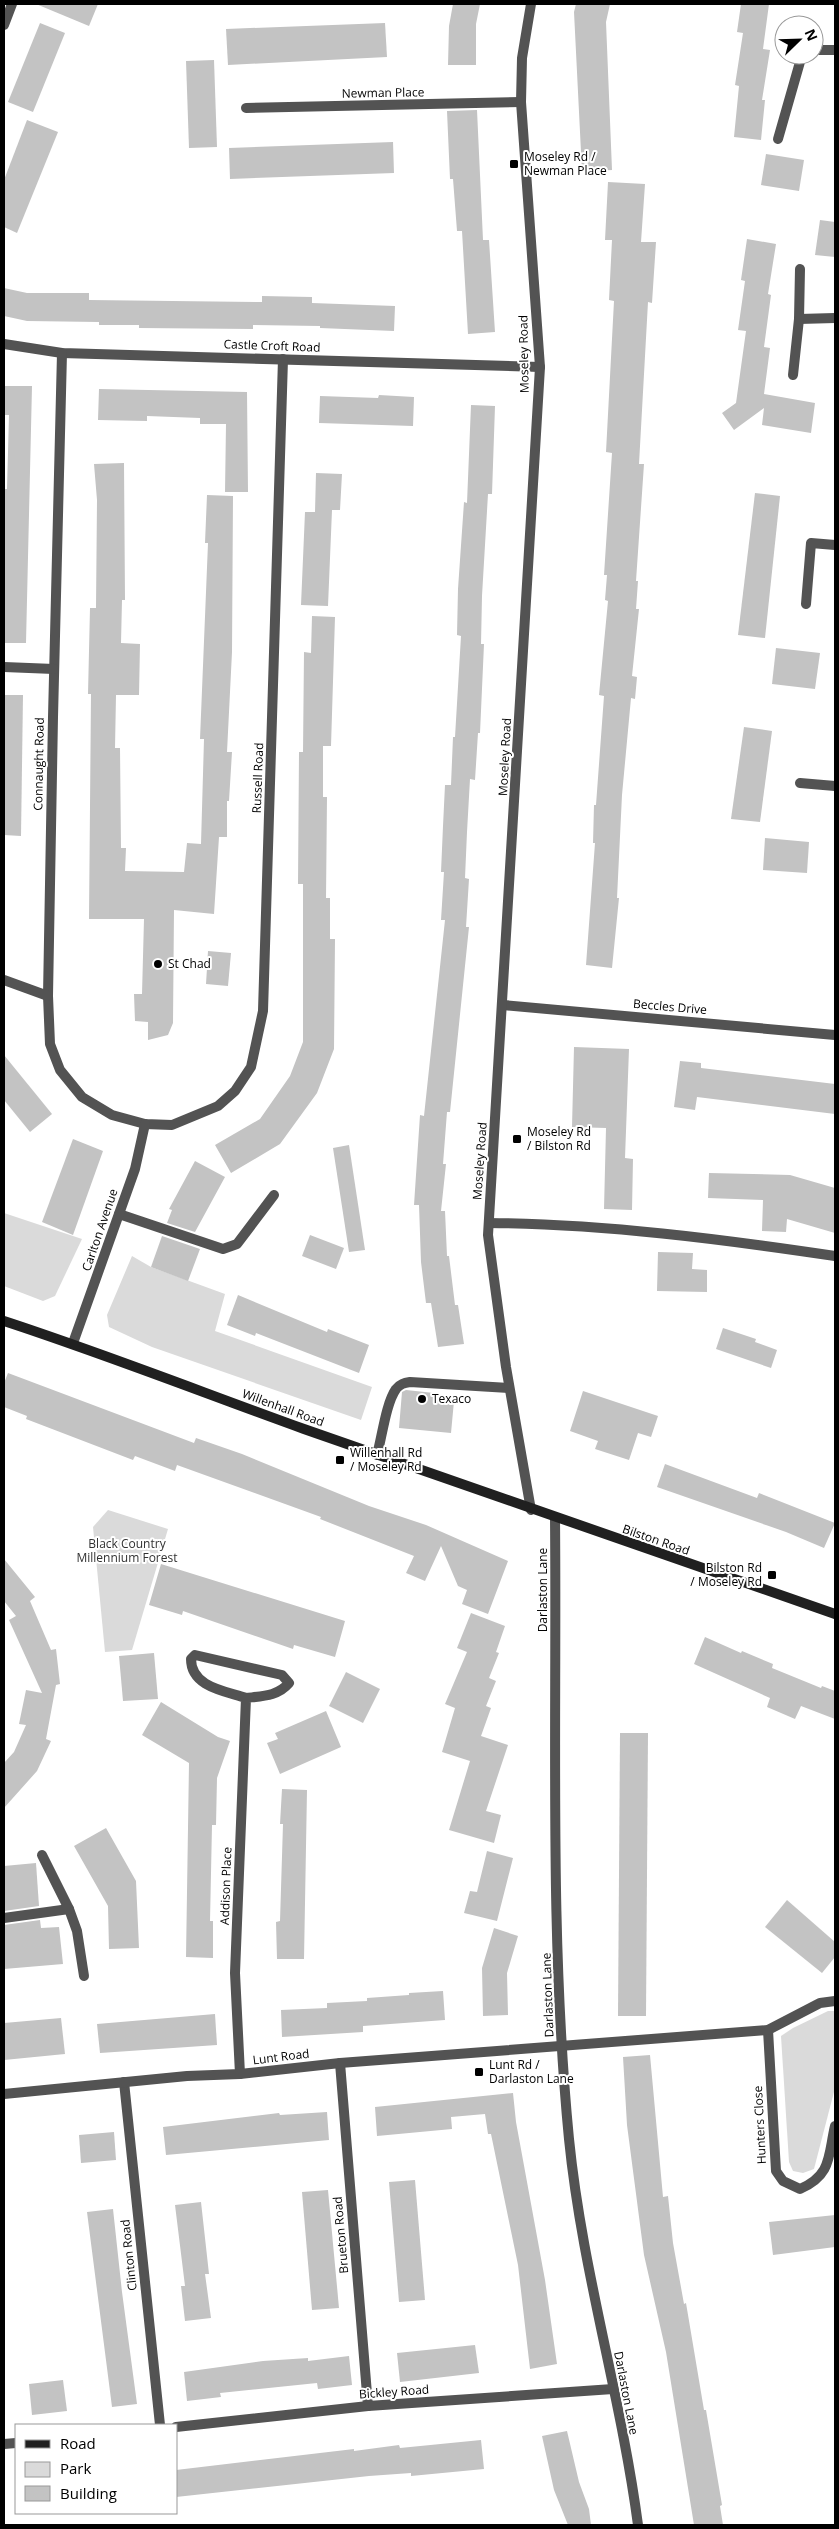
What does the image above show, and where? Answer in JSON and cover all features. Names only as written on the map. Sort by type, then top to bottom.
[{"type":"main road","name":"Willenhall Road","points":[[4,1321],[73,1343],[377,1455],[555,1518]]},
{"type":"main road","name":"Bilston Road","points":[[555,1518],[835,1614]]},
{"type":"street","points":[[4,24],[12,4]]},
{"type":"street","name":"Moseley Road","points":[[531,4],[522,58],[521,102],[540,367],[489,1223],[495,1298],[531,1510]]},
{"type":"street","points":[[778,139],[799,65]]},
{"type":"street","name":"Newman Place","points":[[246,108],[521,102]]},
{"type":"street","points":[[793,375],[800,319],[800,269]]},
{"type":"street","points":[[800,319],[835,318]]},
{"type":"street","name":"Castle Croft Road","points":[[4,344],[62,353],[540,367]]},
{"type":"street","name":"Connaught Road","points":[[62,353],[48,996],[50,1044],[60,1070],[82,1097],[112,1115],[145,1124]]},
{"type":"street","name":"Russell Road","points":[[145,1124],[172,1125],[196,1117],[218,1106],[235,1091],[251,1067],[263,1011],[283,359]]},
{"type":"street","points":[[806,604],[811,543],[835,545]]},
{"type":"street","points":[[4,667],[54,669]]},
{"type":"street","points":[[800,783],[835,786]]},
{"type":"street","points":[[4,980],[48,996]]},
{"type":"street","name":"Beccles Drive","points":[[503,1005],[835,1035]]},
{"type":"street","name":"Carlton Avenue","points":[[73,1343],[135,1169],[145,1124]]},
{"type":"street","points":[[120,1214],[223,1248],[237,1244],[274,1195]]},
{"type":"street","points":[[489,1223],[561,1225],[688,1237],[835,1256]]},
{"type":"street","points":[[377,1455],[391,1402],[396,1389],[402,1384],[410,1382],[509,1388]]},
{"type":"street","name":"Darlaston Lane","points":[[555,1518],[556,1821],[562,2045],[578,2217],[614,2389],[638,2525]]},
{"type":"street","points":[[195,1654],[282,1675],[290,1683],[282,1691],[270,1696],[246,1698],[200,1682],[191,1670],[191,1659],[195,1654]]},
{"type":"street","name":"Addison Place","points":[[240,2074],[235,1973],[246,1698]]},
{"type":"street","points":[[42,1855],[69,1909],[77,1931],[84,1976]]},
{"type":"street","points":[[4,1918],[69,1909]]},
{"type":"street","points":[[562,2045],[768,2030],[820,2003],[835,2001]]},
{"type":"street","name":"Hunters Close","points":[[768,2030],[776,2171],[783,2181],[800,2188],[814,2183],[824,2174],[835,2126]]},
{"type":"street","name":"Lunt Road","points":[[4,2094],[187,2076],[240,2074],[340,2063],[562,2045]]},
{"type":"street","name":"Brueton Road","points":[[340,2063],[368,2406]]},
{"type":"street","name":"Clinton Road","points":[[124,2082],[160,2424]]},
{"type":"street","name":"Bickley Road","points":[[178,2427],[368,2406],[614,2389]]},
{"type":"green space","points":[[4,1213],[82,1239],[55,1296],[43,1301],[4,1286]]},
{"type":"green space","points":[[132,1256],[151,1267],[225,1294],[215,1331],[372,1387],[361,1420],[152,1347],[109,1327],[107,1315]]},
{"type":"green space","name":"Black Country Millennium Forest","points":[[108,1510],[168,1529],[132,1650],[105,1652],[93,1527]]},
{"type":"green space","points":[[828,2011],[835,2011],[835,2088],[814,2169],[803,2173],[793,2171],[789,2162],[781,2036]]},
{"type":"building","points":[[36,4],[98,4],[89,26]]},
{"type":"building","points":[[453,4],[480,4],[476,24],[476,65],[448,65],[449,26]]},
{"type":"building","points":[[576,4],[610,4],[606,22],[612,170],[582,172],[574,12]]},
{"type":"building","points":[[741,4],[769,4],[763,49],[770,50],[762,100],[765,100],[761,140],[734,137],[739,86],[735,85],[743,33],[737,32]]},
{"type":"building","points":[[40,23],[65,33],[33,112],[8,102]]},
{"type":"building","points":[[385,23],[387,57],[228,65],[226,29]]},
{"type":"building","points":[[214,60],[217,147],[189,148],[186,61]]},
{"type":"building","points":[[477,110],[483,240],[489,240],[495,332],[468,334],[462,231],[457,231],[453,179],[450,179],[447,111]]},
{"type":"building","points":[[27,120],[58,132],[17,233],[4,227],[4,180]]},
{"type":"building","points":[[393,142],[394,173],[230,179],[229,148]]},
{"type":"building","points":[[766,154],[804,160],[799,191],[761,185]]},
{"type":"building","points":[[608,182],[645,184],[641,242],[656,242],[652,303],[648,302],[639,464],[644,464],[636,581],[638,581],[636,609],[639,609],[632,676],[637,677],[635,699],[631,698],[622,795],[617,898],[619,898],[612,968],[586,965],[595,843],[593,843],[594,805],[596,805],[604,696],[599,695],[608,601],[605,600],[607,575],[604,575],[612,453],[606,452],[614,301],[609,300],[612,240],[605,240]]},
{"type":"building","points":[[820,220],[835,222],[835,257],[815,255]]},
{"type":"building","points":[[747,239],[776,244],[768,294],[771,295],[764,347],[770,348],[764,394],[815,403],[811,433],[762,425],[764,408],[734,430],[722,413],[736,403],[746,331],[738,330],[745,281],[741,280]]},
{"type":"building","points":[[4,288],[27,293],[89,293],[89,300],[262,302],[262,296],[312,297],[312,303],[395,306],[394,331],[320,328],[320,326],[253,325],[253,329],[139,328],[139,325],[99,325],[99,322],[27,321],[4,316]]},
{"type":"building","points":[[4,386],[32,386],[26,643],[4,643],[4,489],[7,489],[9,415],[4,415]]},
{"type":"building","points":[[99,389],[247,392],[248,492],[225,492],[226,424],[200,424],[200,418],[147,416],[147,421],[98,420]]},
{"type":"building","points":[[379,395],[414,397],[413,426],[319,423],[320,396],[378,398]]},
{"type":"building","points":[[471,405],[495,406],[492,494],[488,494],[482,596],[481,644],[484,644],[480,733],[478,733],[475,780],[470,779],[467,832],[465,878],[469,879],[466,927],[469,927],[450,1112],[447,1112],[443,1164],[446,1164],[441,1211],[445,1211],[447,1256],[449,1256],[455,1305],[458,1305],[464,1344],[438,1347],[431,1303],[426,1303],[421,1262],[419,1205],[414,1205],[420,1115],[424,1116],[445,920],[441,920],[444,872],[441,872],[445,785],[451,785],[453,737],[455,737],[461,636],[457,635],[458,589],[464,502],[467,503]]},
{"type":"building","points":[[124,463],[125,600],[122,600],[121,643],[140,644],[139,695],[116,695],[115,748],[120,748],[121,848],[126,848],[125,871],[184,872],[187,843],[201,844],[204,739],[200,739],[208,543],[205,543],[207,495],[233,496],[232,652],[227,752],[232,752],[229,801],[227,801],[227,837],[219,837],[214,914],[174,910],[173,1023],[168,1035],[148,1040],[148,1022],[135,1021],[134,994],[142,994],[144,919],[89,919],[91,694],[88,694],[90,608],[96,608],[97,500],[94,464]]},
{"type":"building","points":[[316,473],[342,474],[340,510],[332,510],[328,606],[301,605],[305,512],[315,512]]},
{"type":"building","points":[[755,493],[780,496],[765,638],[738,635]]},
{"type":"building","points":[[312,616],[335,617],[331,746],[323,746],[323,797],[327,797],[326,898],[330,898],[330,939],[335,939],[334,1049],[317,1093],[280,1144],[231,1173],[215,1145],[260,1119],[290,1076],[303,1042],[303,884],[298,884],[299,752],[303,752],[304,652],[311,653]]},
{"type":"building","points":[[776,648],[820,653],[815,689],[772,684]]},
{"type":"building","points":[[4,695],[23,695],[21,836],[4,835]]},
{"type":"building","points":[[744,727],[772,731],[760,822],[731,819]]},
{"type":"building","points":[[765,838],[809,842],[807,873],[763,870]]},
{"type":"building","points":[[208,951],[231,953],[228,986],[206,984]]},
{"type":"building","points":[[574,1047],[629,1049],[625,1158],[633,1159],[632,1210],[604,1209],[606,1128],[572,1127]]},
{"type":"building","points":[[4,1055],[52,1114],[30,1132],[4,1100]]},
{"type":"building","points":[[680,1061],[701,1063],[701,1068],[835,1084],[835,1114],[697,1097],[695,1110],[674,1107]]},
{"type":"building","points":[[73,1139],[103,1151],[73,1235],[42,1222]]},
{"type":"building","points":[[349,1145],[365,1250],[349,1252],[333,1148]]},
{"type":"building","points":[[195,1161],[225,1177],[195,1232],[167,1223],[172,1210],[169,1209]]},
{"type":"building","points":[[709,1173],[790,1175],[835,1188],[835,1233],[787,1219],[786,1232],[762,1231],[763,1200],[708,1198]]},
{"type":"building","points":[[310,1235],[344,1248],[336,1269],[302,1256]]},
{"type":"building","points":[[162,1236],[200,1249],[188,1281],[151,1267]]},
{"type":"building","points":[[658,1252],[693,1253],[692,1269],[707,1270],[707,1292],[657,1291]]},
{"type":"building","points":[[238,1295],[327,1332],[328,1329],[369,1345],[359,1373],[256,1333],[255,1336],[227,1325]]},
{"type":"building","points":[[723,1328],[756,1339],[755,1342],[777,1350],[771,1368],[716,1349]]},
{"type":"building","points":[[8,1373],[194,1443],[196,1438],[242,1454],[369,1506],[426,1525],[508,1561],[488,1614],[462,1604],[467,1590],[458,1586],[441,1546],[425,1581],[406,1573],[414,1556],[320,1519],[321,1517],[177,1465],[175,1471],[135,1456],[133,1460],[26,1419],[27,1416],[4,1407],[4,1383]]},
{"type":"building","points":[[406,1390],[434,1393],[433,1399],[454,1401],[451,1433],[399,1428],[402,1392]]},
{"type":"building","points":[[583,1391],[658,1416],[651,1437],[638,1433],[629,1460],[595,1449],[598,1441],[570,1431]]},
{"type":"building","points":[[665,1464],[757,1498],[759,1493],[835,1523],[824,1548],[786,1532],[657,1487]]},
{"type":"building","points":[[4,1559],[35,1597],[30,1601],[51,1650],[56,1649],[60,1684],[56,1685],[46,1739],[51,1741],[37,1771],[4,1808],[4,1763],[14,1752],[26,1725],[19,1724],[26,1690],[42,1693],[9,1620],[16,1616],[4,1601]]},
{"type":"building","points":[[161,1564],[345,1621],[335,1657],[294,1645],[293,1649],[183,1611],[182,1615],[149,1605]]},
{"type":"building","points":[[471,1613],[505,1626],[496,1652],[499,1653],[489,1678],[496,1681],[486,1706],[491,1708],[481,1736],[508,1745],[486,1811],[501,1815],[494,1843],[449,1830],[470,1761],[442,1752],[455,1708],[445,1704],[467,1652],[457,1648]]},
{"type":"building","points":[[705,1637],[741,1653],[742,1651],[773,1664],[772,1668],[821,1688],[822,1686],[835,1691],[835,1719],[801,1706],[795,1719],[767,1707],[770,1698],[694,1664]]},
{"type":"building","points":[[154,1653],[158,1699],[123,1701],[119,1656]]},
{"type":"building","points":[[346,1672],[380,1689],[363,1723],[329,1706]]},
{"type":"building","points":[[161,1702],[218,1737],[230,1741],[217,1778],[216,1825],[212,1825],[210,1921],[213,1921],[213,1958],[186,1957],[189,1763],[142,1735]]},
{"type":"building","points":[[326,1711],[341,1747],[280,1774],[267,1743],[278,1739],[275,1733]]},
{"type":"building","points":[[620,1733],[648,1733],[646,2016],[618,2016]]},
{"type":"building","points":[[282,1789],[307,1790],[304,1959],[277,1959],[276,1922],[280,1921],[283,1824],[280,1824]]},
{"type":"building","points":[[106,1828],[136,1881],[139,1948],[109,1949],[108,1906],[74,1846]]},
{"type":"building","points":[[487,1851],[513,1858],[497,1921],[464,1913],[470,1891],[477,1892]]},
{"type":"building","points":[[36,1863],[39,1906],[4,1911],[4,1866]]},
{"type":"building","points":[[787,1900],[835,1942],[835,1957],[822,1973],[765,1927]]},
{"type":"building","points":[[40,1920],[41,1928],[59,1927],[63,1964],[4,1969],[4,1925]]},
{"type":"building","points":[[494,1928],[518,1936],[507,1973],[508,2015],[483,2016],[482,1968]]},
{"type":"building","points":[[443,1991],[445,2020],[363,2026],[363,2032],[282,2037],[281,2010],[327,2008],[327,2003],[367,2001],[367,1998]]},
{"type":"building","points":[[215,2014],[217,2045],[100,2053],[97,2024]]},
{"type":"building","points":[[61,2018],[65,2054],[4,2060],[4,2023]]},
{"type":"building","points":[[650,2055],[663,2197],[668,2196],[673,2243],[684,2304],[686,2303],[704,2410],[706,2410],[722,2505],[720,2506],[723,2525],[694,2525],[666,2352],[644,2255],[627,2125],[623,2057]]},
{"type":"building","points":[[513,2093],[516,2122],[545,2280],[557,2364],[530,2369],[518,2265],[491,2134],[488,2134],[485,2114],[451,2117],[452,2129],[377,2136],[375,2107]]},
{"type":"building","points":[[327,2112],[329,2140],[166,2155],[163,2127],[279,2113],[280,2115]]},
{"type":"building","points":[[114,2132],[116,2160],[81,2163],[79,2135]]},
{"type":"building","points":[[415,2180],[425,2300],[399,2302],[389,2182]]},
{"type":"building","points":[[328,2190],[339,2308],[312,2310],[302,2192]]},
{"type":"building","points":[[201,2202],[209,2274],[205,2274],[211,2318],[185,2321],[181,2286],[185,2286],[175,2205]]},
{"type":"building","points":[[113,2209],[137,2404],[112,2407],[87,2212]]},
{"type":"building","points":[[835,2215],[835,2247],[773,2255],[769,2222]]},
{"type":"building","points":[[475,2345],[479,2373],[400,2382],[397,2353]]},
{"type":"building","points":[[349,2356],[352,2385],[318,2389],[317,2383],[220,2393],[221,2397],[187,2401],[184,2372],[263,2361],[308,2358],[308,2361]]},
{"type":"building","points":[[63,2380],[67,2411],[32,2415],[29,2384]]},
{"type":"building","points":[[567,2431],[579,2482],[589,2509],[591,2525],[568,2525],[554,2490],[542,2436]]},
{"type":"building","points":[[481,2440],[484,2469],[411,2476],[411,2473],[369,2476],[178,2497],[178,2470],[354,2449],[354,2451],[399,2445],[400,2448]]},
{"type":"place","name":"Moseley Rd / Newman Place","points":[[514,164]]},
{"type":"place","name":"St Chad","points":[[158,964]]},
{"type":"place","name":"Moseley Rd / Bilston Rd","points":[[517,1139]]},
{"type":"place","name":"Texaco","points":[[422,1399]]},
{"type":"place","name":"Willenhall Rd / Moseley Rd","points":[[340,1460]]},
{"type":"place","name":"Bilston Rd / Moseley Rd","points":[[772,1575]]},
{"type":"place","name":"Lunt Rd / Darlaston Lane","points":[[479,2072]]}]
